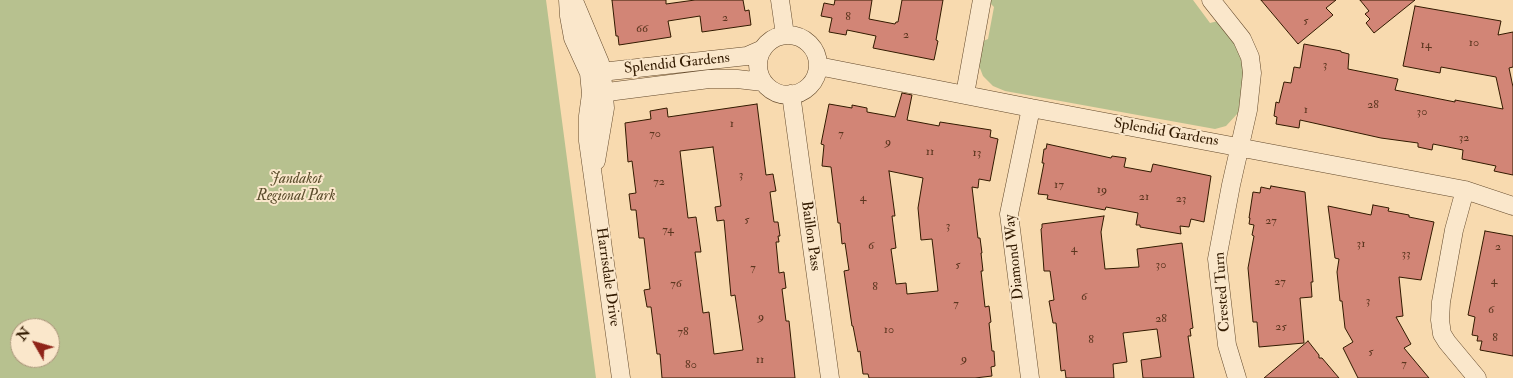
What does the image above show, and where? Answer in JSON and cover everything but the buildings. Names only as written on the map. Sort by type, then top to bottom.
[{"type":"street","name":"Harrisdale Drive","points":[[568,0],[573,38],[596,73],[604,122],[594,176],[621,378]]},
{"type":"street","name":"Harrisdale Drive","points":[[574,0],[600,64],[596,73]]},
{"type":"street","points":[[780,0],[785,35]]},
{"type":"street","points":[[966,94],[982,0]]},
{"type":"street","name":"Crested Turn","points":[[1211,0],[1242,39],[1252,64],[1252,85],[1218,259],[1227,345],[1237,378]]},
{"type":"street","points":[[785,35],[794,36],[809,44],[814,50],[818,66],[809,87],[803,91],[791,94],[774,92],[763,82],[758,65],[763,49],[776,37],[785,35]]},
{"type":"street","name":"Splendid Gardens","points":[[596,73],[748,56],[763,49]]},
{"type":"street","name":"Splendid Gardens","points":[[818,66],[1465,190],[1513,206]]},
{"type":"street","name":"Splendid Gardens","points":[[598,93],[709,79],[737,79],[763,82]]},
{"type":"street","name":"Baillon Pass","points":[[791,94],[830,378]]},
{"type":"street","name":"Diamond Way","points":[[1030,108],[1009,214],[1030,378]]},
{"type":"street","points":[[1465,190],[1451,248],[1441,302],[1440,320],[1442,334],[1447,342],[1477,378]]},
{"type":"green space","name":"Jandakot Regional Park","points":[[0,0],[546,0],[596,378],[0,378]]},
{"type":"green space","points":[[989,0],[1193,0],[1210,23],[1218,21],[1237,47],[1242,58],[1245,73],[1238,113],[1226,126],[1215,129],[1005,91],[993,86],[983,76],[978,63],[981,42],[988,39],[994,7]]}]
